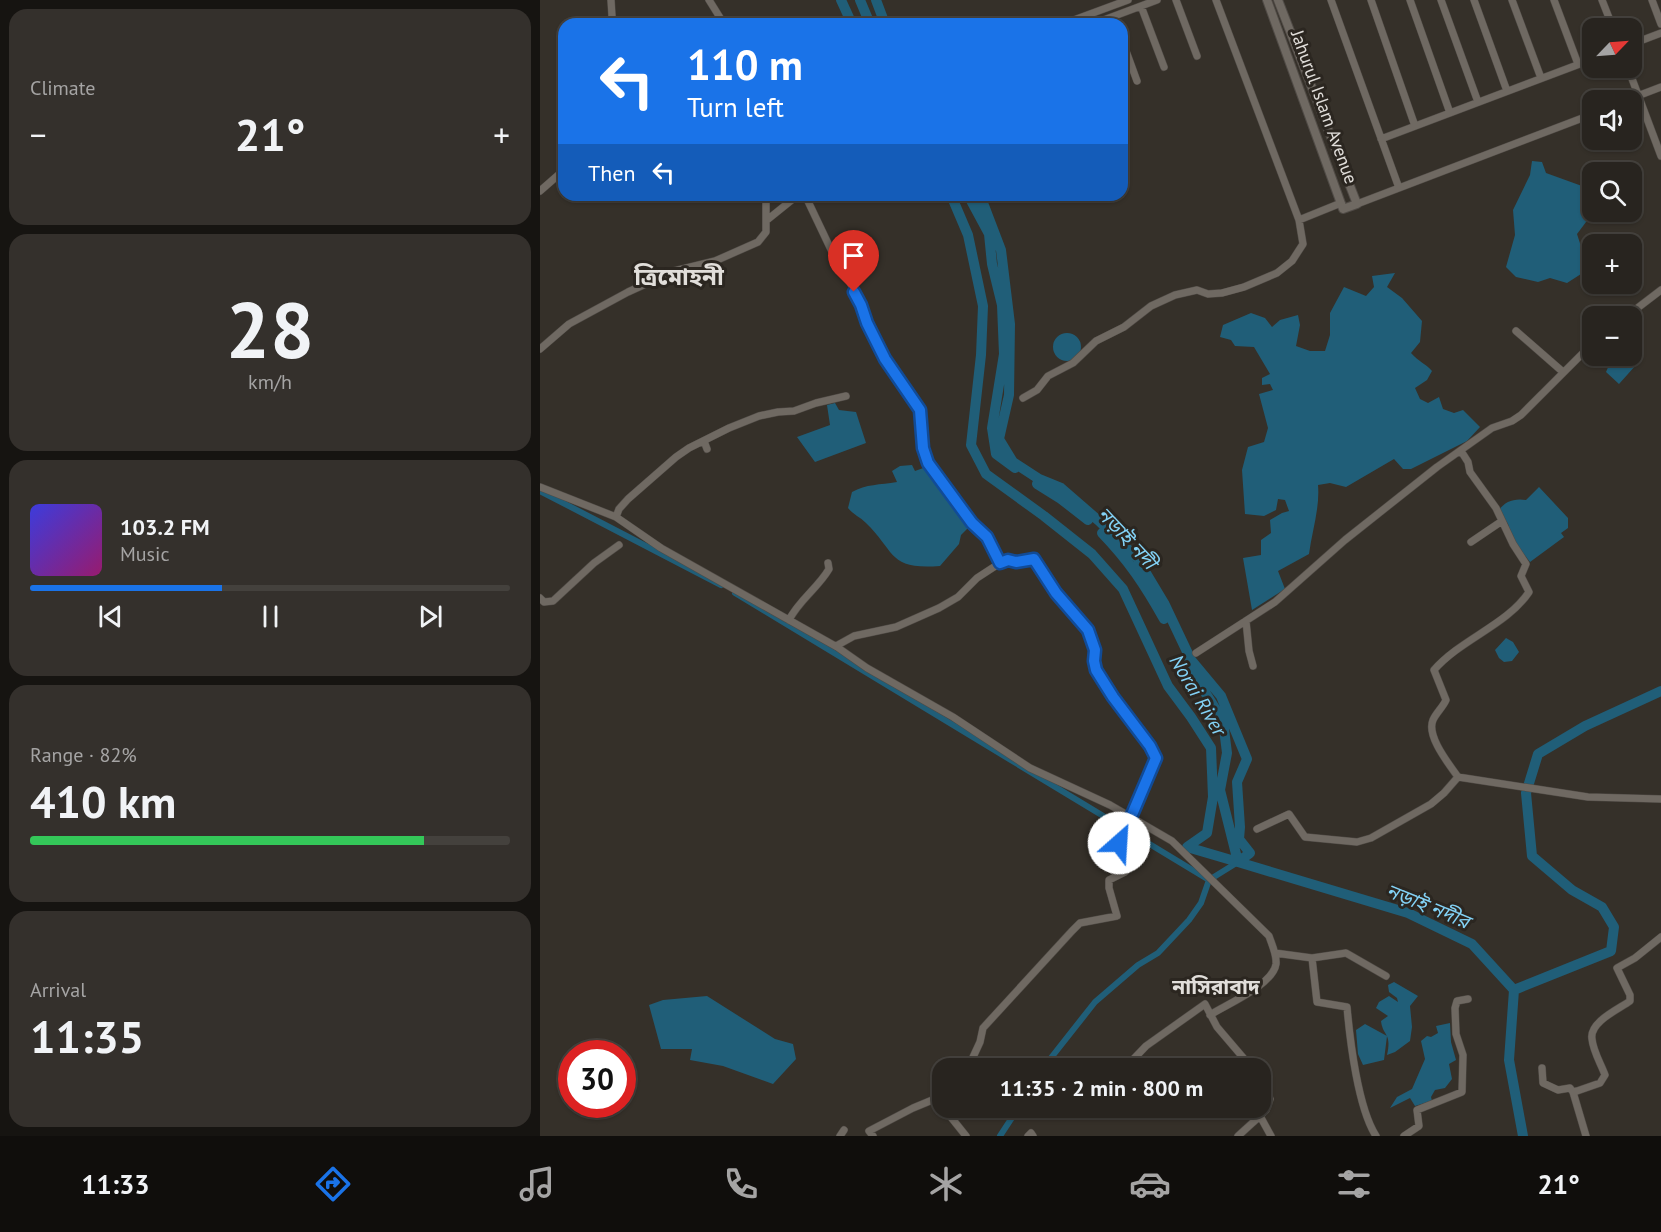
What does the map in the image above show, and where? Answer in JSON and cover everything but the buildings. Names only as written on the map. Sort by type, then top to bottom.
[{"type":"street","points":[[611,0],[611,18]]},
{"type":"street","points":[[709,0],[720,18]]},
{"type":"street","points":[[1079,18],[1128,0]]},
{"type":"street","points":[[1119,18],[1157,0]]},
{"type":"street","points":[[1176,0],[1197,56]]},
{"type":"street","points":[[1023,398],[1037,390],[1048,376],[1073,363],[1096,341],[1124,327],[1151,306],[1175,295],[1197,290],[1208,294],[1245,287],[1277,273],[1292,261],[1304,244],[1299,219],[1216,0]]},
{"type":"street","name":"Jahurul Islam Avenue","points":[[1267,0],[1343,209],[1357,204],[1278,0]]},
{"type":"street","points":[[1330,0],[1399,188]]},
{"type":"street","points":[[1371,0],[1415,126]]},
{"type":"street","points":[[1410,0],[1450,112]]},
{"type":"street","points":[[1441,0],[1478,102]]},
{"type":"street","points":[[1474,0],[1507,91]]},
{"type":"street","points":[[1512,0],[1541,78]]},
{"type":"street","points":[[1554,0],[1578,64]]},
{"type":"street","points":[[1602,0],[1609,18]]},
{"type":"street","points":[[1652,0],[1661,24]]},
{"type":"street","points":[[1141,6],[1164,68]]},
{"type":"street","points":[[1642,40],[1661,33]]},
{"type":"street","points":[[1128,56],[1137,81]]},
{"type":"street","points":[[1381,139],[1582,63]]},
{"type":"street","points":[[1642,95],[1661,87]]},
{"type":"street","points":[[1642,104],[1661,156]]},
{"type":"street","points":[[1357,204],[1582,118]]},
{"type":"street","points":[[540,190],[558,175]]},
{"type":"street","points":[[540,349],[577,319],[647,283],[674,271],[707,264],[758,242],[766,232],[766,201]]},
{"type":"street","points":[[767,220],[791,201]]},
{"type":"street","points":[[808,201],[861,305],[874,339],[898,381],[920,410],[923,448],[928,463],[972,523],[987,537],[1000,563]]},
{"type":"street","points":[[1299,219],[1341,203]]},
{"type":"street","points":[[1640,306],[1661,290]]},
{"type":"street","points":[[1516,331],[1563,372]]},
{"type":"street","points":[[1196,653],[1280,598],[1311,568],[1368,524],[1388,504],[1492,428],[1521,415],[1582,354]]},
{"type":"street","points":[[616,517],[619,509],[676,457],[704,441],[759,417],[794,411],[846,396]]},
{"type":"street","points":[[704,441],[707,449]]},
{"type":"street","points":[[1461,451],[1468,462],[1470,472],[1496,508],[1526,564],[1521,576],[1528,594],[1509,614],[1462,645],[1434,670],[1446,700],[1432,721],[1434,740],[1460,778],[1588,797],[1661,799]]},
{"type":"street","points":[[540,487],[616,517],[661,548],[836,646],[867,668],[953,717],[1030,768],[1131,817],[1179,846],[1269,936],[1275,953],[1276,965],[1268,979],[1242,998],[1210,1014]]},
{"type":"street","points":[[1472,542],[1502,521]]},
{"type":"street","points":[[540,597],[544,602],[553,601],[594,562],[619,545]]},
{"type":"street","points":[[836,646],[854,636],[896,627],[939,608],[958,597],[977,578],[1000,563],[1008,560],[1016,562],[1034,559],[1047,580],[1088,630],[1095,650],[1096,670],[1150,746],[1156,758],[1131,817],[1120,835],[1119,843],[1125,872],[1109,880],[1117,916],[1080,923],[983,1028],[973,1058]]},
{"type":"street","points":[[789,620],[797,607],[825,576],[829,569],[828,563]]},
{"type":"street","points":[[1246,621],[1253,666]]},
{"type":"street","points":[[1257,829],[1289,814],[1305,837],[1330,841],[1364,841],[1431,804],[1460,778]]},
{"type":"street","points":[[1573,1092],[1600,1083],[1605,1075],[1592,1039],[1593,1031],[1600,1022],[1630,1001],[1630,995],[1617,968],[1635,958],[1661,937]]},
{"type":"street","points":[[1275,953],[1312,958],[1346,952],[1386,976]]},
{"type":"street","points":[[1312,958],[1317,1002],[1347,1007],[1349,1035],[1362,1098],[1376,1136]]},
{"type":"street","points":[[1404,1136],[1419,1126],[1417,1110],[1462,1092],[1463,1055],[1456,1034],[1455,1008],[1457,1001],[1468,999]]},
{"type":"street","points":[[1135,1058],[1146,1046],[1205,1004],[1217,1027],[1243,1058]]},
{"type":"street","points":[[1542,1068],[1543,1083],[1558,1090],[1570,1088],[1573,1092],[1586,1136]]},
{"type":"street","points":[[873,1136],[869,1131],[932,1100]]},
{"type":"street","points":[[952,1118],[966,1136]]},
{"type":"street","points":[[1238,1136],[1258,1118]]},
{"type":"street","points":[[1261,1118],[1270,1136]]},
{"type":"street","points":[[1028,1136],[1030,1133],[1033,1136]]},
{"type":"water","points":[[1532,161],[1542,162],[1546,173],[1582,186],[1582,222],[1586,222],[1577,234],[1582,249],[1582,273],[1567,283],[1550,278],[1538,282],[1516,277],[1506,267],[1515,235],[1513,210],[1530,175]]},
{"type":"water","points":[[1395,273],[1387,287],[1402,298],[1422,321],[1420,342],[1411,353],[1432,371],[1427,380],[1415,388],[1420,399],[1428,403],[1439,397],[1443,409],[1454,413],[1463,410],[1480,427],[1467,441],[1411,469],[1403,469],[1394,459],[1346,487],[1330,483],[1318,485],[1317,511],[1309,554],[1278,571],[1285,589],[1252,610],[1243,558],[1261,555],[1261,540],[1271,533],[1270,520],[1289,511],[1285,500],[1278,499],[1276,510],[1264,516],[1245,514],[1242,470],[1248,447],[1264,442],[1268,428],[1259,394],[1273,390],[1270,384],[1262,385],[1262,378],[1270,374],[1254,347],[1235,346],[1231,340],[1220,337],[1223,325],[1251,313],[1265,318],[1272,327],[1280,320],[1298,315],[1300,325],[1296,346],[1310,351],[1325,351],[1330,335],[1330,313],[1344,287],[1366,296],[1374,287],[1372,276]]},
{"type":"water","points":[[1067,333],[1077,337],[1081,347],[1077,357],[1067,361],[1057,357],[1053,347],[1057,337]]},
{"type":"water","points":[[1609,366],[1635,366],[1619,384],[1606,372]]},
{"type":"water","points":[[835,403],[839,410],[856,412],[866,443],[815,462],[797,437],[830,425],[827,405]]},
{"type":"water","points":[[912,465],[915,471],[926,467],[945,488],[969,527],[961,535],[959,544],[940,566],[911,565],[902,562],[866,523],[848,508],[852,492],[868,486],[897,482],[892,471],[900,466]]},
{"type":"water","points":[[1539,487],[1568,518],[1568,528],[1561,533],[1564,537],[1530,562],[1512,539],[1508,524],[1499,510],[1511,501],[1526,500]]},
{"type":"water","points":[[1506,638],[1513,642],[1519,652],[1512,661],[1504,662],[1495,650]]},
{"type":"water","points":[[1394,982],[1418,996],[1410,1006],[1412,1027],[1410,1041],[1387,1055],[1388,1038],[1381,1021],[1388,1016],[1376,1008],[1379,1002],[1389,996],[1398,1002],[1397,998],[1389,992],[1388,985]]},
{"type":"water","points":[[707,996],[775,1039],[793,1044],[796,1059],[773,1084],[723,1066],[690,1060],[692,1049],[661,1049],[649,1005],[663,1000]]},
{"type":"water","points":[[1450,1023],[1451,1042],[1456,1060],[1449,1064],[1452,1079],[1445,1088],[1435,1090],[1431,1097],[1432,1101],[1415,1106],[1410,1098],[1390,1108],[1397,1097],[1412,1089],[1425,1059],[1421,1041],[1427,1036],[1431,1037],[1438,1033],[1436,1026]]},
{"type":"water","points":[[1365,1024],[1387,1036],[1384,1060],[1363,1065],[1358,1054],[1356,1030]]},
{"type":"waterway","name":"Norai River","points":[[841,0],[849,18]]},
{"type":"waterway","name":"নড়াই নদী","points":[[860,0],[868,18]]},
{"type":"waterway","name":"Norai River","points":[[876,0],[883,18]]},
{"type":"waterway","name":"Norai River","points":[[954,201],[968,235],[983,306],[981,355],[971,445],[986,474],[1092,554],[1123,589],[1168,686],[1211,748],[1213,797],[1207,833],[1187,847],[1238,862],[1250,853],[1239,839],[1237,782],[1247,759],[1221,696],[1191,660],[1164,603],[1137,558],[1061,488],[1039,479],[1013,462],[999,439],[1009,395],[1010,324],[1001,250],[982,201]]},
{"type":"waterway","name":"নড়াই নদী","points":[[971,201],[989,234],[992,264],[1002,305],[1004,354],[992,428],[996,454],[1015,468]]},
{"type":"waterway","name":"নড়াই নদী","points":[[1037,484],[1088,520]]},
{"type":"waterway","points":[[540,491],[721,585]]},
{"type":"waterway","name":"নড়াই নদী","points":[[1102,533],[1136,574],[1164,619]]},
{"type":"waterway","points":[[735,593],[1209,880]]},
{"type":"waterway","name":"নড়াই নদীর","points":[[1186,662],[1223,721],[1227,753],[1220,790],[1238,862],[1408,913],[1472,944],[1514,990],[1509,1060],[1523,1136]]},
{"type":"waterway","points":[[1514,990],[1611,951],[1614,927],[1602,907],[1572,890],[1532,856],[1526,793],[1538,754],[1585,726],[1661,691]]},
{"type":"waterway","points":[[1051,1058],[1095,1002],[1138,965],[1158,953],[1189,920],[1201,903],[1209,880],[1238,862]]},
{"type":"waterway","points":[[1000,1136],[1012,1118]]},
{"type":"district","name":"ত্রিমোহনী","points":[[679,277]]},
{"type":"district","name":"নাসিরাবাদ","points":[[1216,987]]},
{"type":"route","points":[[854,292],[885,359],[920,410],[923,448],[928,463],[972,523],[980,533],[987,537],[1000,563],[1008,560],[1016,562],[1034,559],[1056,593],[1088,630],[1095,650],[1096,670],[1150,746],[1156,758],[1131,817],[1120,835],[1119,843]]}]
